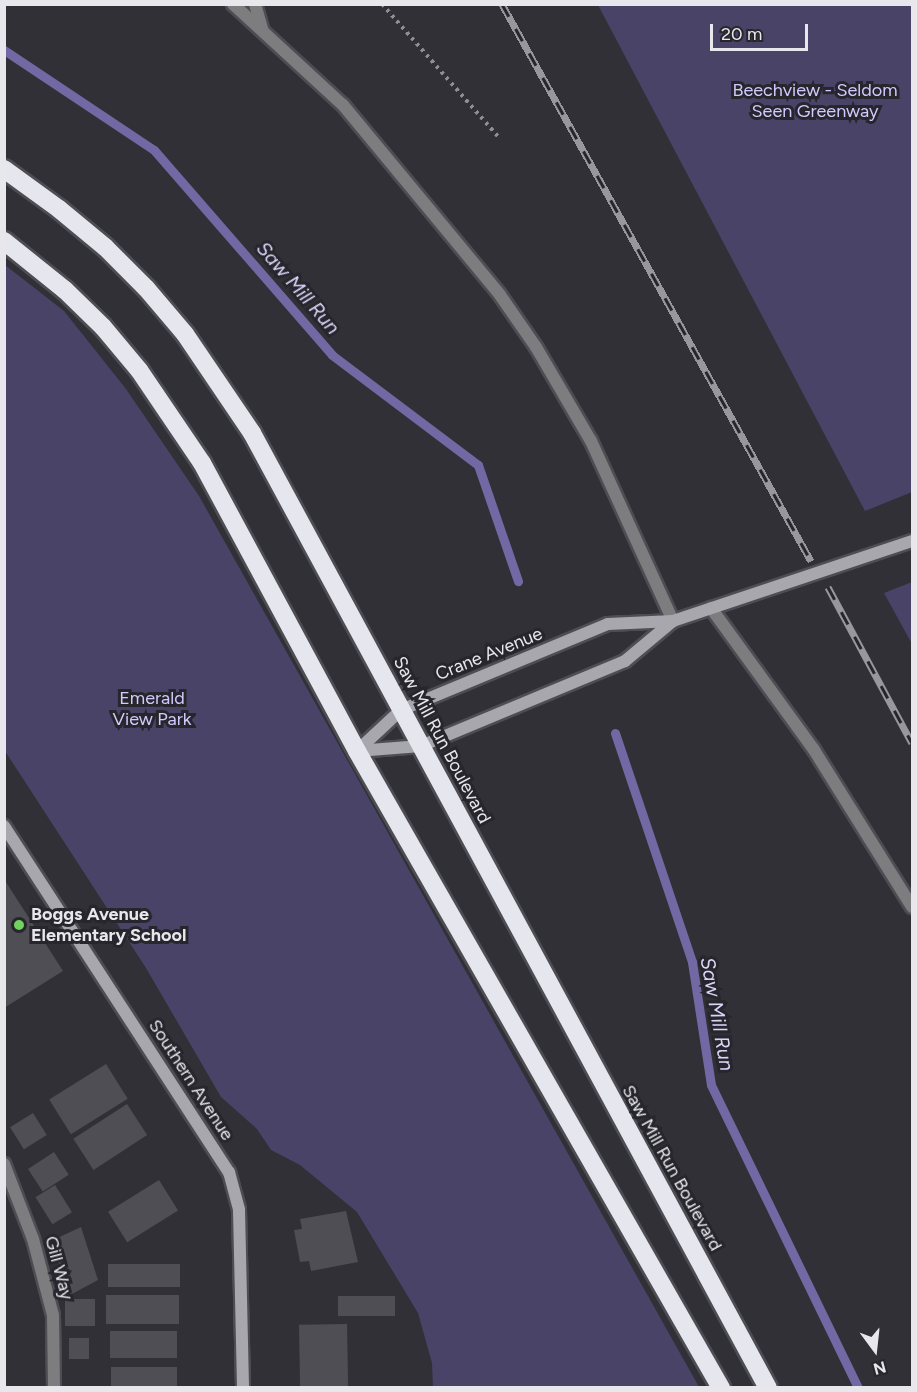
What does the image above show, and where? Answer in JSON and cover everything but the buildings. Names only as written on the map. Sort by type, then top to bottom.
[{"type":"highway","name":"Saw Mill Run Boulevard","points":[[4,170],[59,209],[105,247],[146,288],[185,334],[252,433],[768,1388]]},
{"type":"highway","points":[[4,241],[66,290],[103,327],[172,415],[202,463],[357,751],[721,1388]]},
{"type":"street","name":"Crane Avenue","points":[[357,751],[401,710],[608,624],[673,621],[912,541]]},
{"type":"street","name":"Crane Avenue","points":[[357,751],[421,746],[624,661],[673,621]]},
{"type":"street","name":"Southern Avenue","points":[[4,826],[229,1172],[239,1210],[243,1388]]},
{"type":"lane","points":[[233,4],[343,105],[500,295],[536,347],[591,441],[673,621]]},
{"type":"lane","points":[[255,4],[262,31]]},
{"type":"lane","points":[[711,608],[814,750],[912,907]]},
{"type":"lane","name":"Gill Way","points":[[4,1164],[33,1239],[53,1315],[54,1388]]},
{"type":"path","points":[[382,4],[500,139]]},
{"type":"green space","name":"Beechview - Seldom Seen Greenway","points":[[598,5],[912,5],[912,492],[865,511]]},
{"type":"green space","name":"Emerald View Park","points":[[5,265],[64,311],[126,389],[199,496],[699,1387],[433,1387],[432,1363],[418,1313],[357,1212],[300,1165],[271,1150],[257,1129],[221,1097],[146,968],[5,751]]},
{"type":"green space","points":[[912,582],[912,644],[884,593]]},
{"type":"waterway","name":"Saw Mill Run","points":[[4,50],[154,150],[332,355],[478,465],[518,581]]},
{"type":"waterway","name":"Saw Mill Run","points":[[615,733],[692,962],[711,1085],[858,1388]]},
{"type":"railway","points":[[502,4],[811,561]]},
{"type":"railway","points":[[828,587],[912,743]]},
{"type":"place","name":"Boggs Avenue Elementary School","points":[[19,925]]}]
